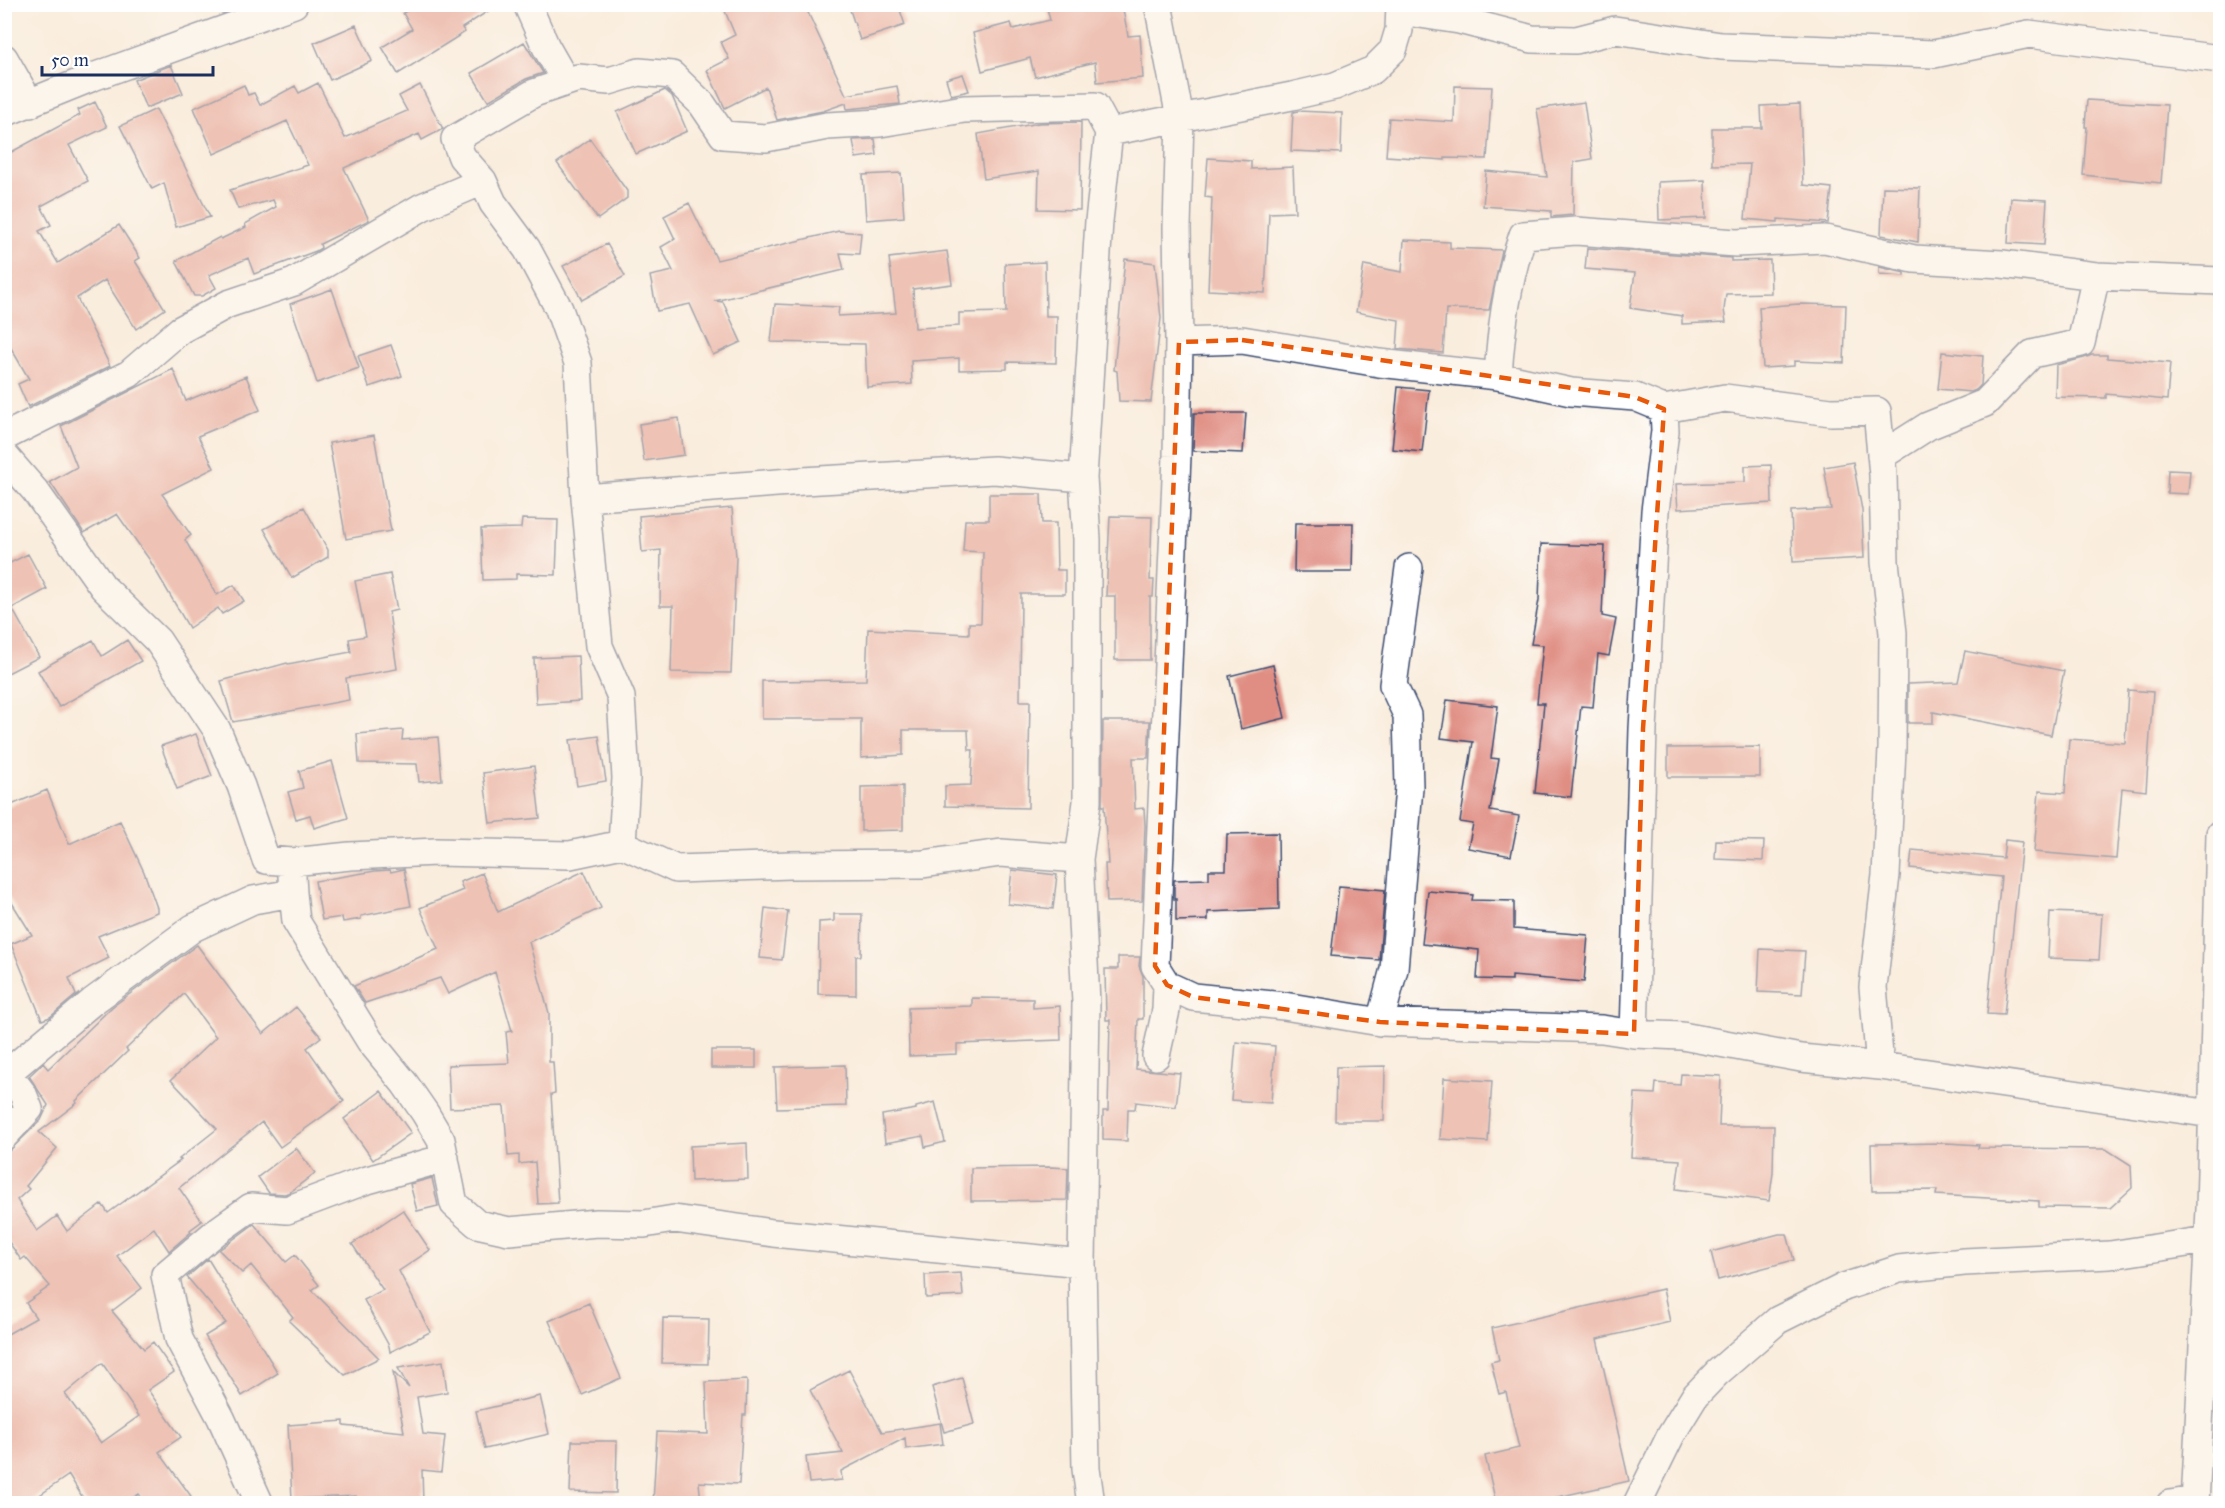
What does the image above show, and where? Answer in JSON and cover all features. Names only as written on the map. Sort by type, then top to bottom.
[{"type":"street","points":[[4,113],[93,77],[294,4]]},
{"type":"street","points":[[527,4],[566,82]]},
{"type":"street","points":[[1158,4],[1180,118],[1177,228],[1178,456],[1155,966],[1167,985],[1193,998],[1284,1006],[1380,1022],[1602,1029],[1634,1034],[1683,1036],[1801,1058],[1880,1066],[2212,1114]]},
{"type":"street","points":[[1109,132],[1335,86],[1373,70],[1393,50],[1399,30],[1400,8],[1532,39],[1576,40],[1615,30],[1721,46],[1934,54],[2029,34],[2220,59]]},
{"type":"street","points":[[4,58],[30,104]]},
{"type":"street","points":[[622,844],[626,778],[621,697],[598,646],[585,498],[578,363],[560,309],[527,249],[492,203],[483,181],[462,157],[455,138],[534,93],[578,78],[609,81],[639,72],[672,75],[702,104],[723,135],[765,138],[827,126],[880,123],[964,109],[1095,106],[1109,132],[1099,221],[1083,478],[1087,550],[1087,802],[1079,860],[1086,1003],[1082,1263],[1086,1469],[1091,1503]]},
{"type":"street","points":[[4,437],[129,374],[180,330],[218,309],[294,282],[422,207],[483,181]]},
{"type":"street","points":[[1498,376],[1505,309],[1513,265],[1523,235],[1576,231],[1736,243],[1825,239],[1914,259],[2002,264],[2096,276],[2220,281]]},
{"type":"street","points":[[1881,456],[1928,426],[1985,403],[2032,354],[2081,343],[2096,276]]},
{"type":"street","points":[[1179,342],[1242,340],[1379,363],[1498,376],[1571,392],[1635,397],[1664,409],[1725,398],[1831,412],[1877,411],[1885,562],[1893,633],[1892,749],[1886,875],[1873,987],[1880,1066]]},
{"type":"street","points":[[1634,1034],[1643,729],[1655,511],[1665,431],[1664,409]]},
{"type":"street","points":[[4,455],[36,492],[103,587],[158,641],[217,730],[241,786],[266,860],[253,900]]},
{"type":"street","points":[[585,498],[803,481],[994,470],[1083,478]]},
{"type":"street","points":[[1380,1022],[1394,969],[1409,787],[1407,715],[1393,685],[1409,568]]},
{"type":"street","points":[[2187,1502],[2207,1240],[2215,1206],[2212,1114],[2220,834]]},
{"type":"street","points":[[266,860],[292,862],[350,856],[436,852],[570,855],[622,844],[676,869],[923,864],[1001,853],[1079,860]]},
{"type":"street","points":[[292,862],[296,921],[370,1041],[425,1113],[441,1140],[454,1204],[477,1224],[509,1231],[597,1223],[644,1224],[674,1219],[773,1233],[1082,1263]]},
{"type":"street","points":[[4,1136],[29,1109],[23,1094],[5,1071],[92,1002],[186,933],[253,900],[293,893]]},
{"type":"street","points":[[1156,1056],[1166,1010],[1167,985]]},
{"type":"street","points":[[260,1503],[221,1418],[179,1339],[165,1275],[216,1232],[251,1207],[286,1210],[364,1181],[444,1158]]},
{"type":"street","points":[[1637,1503],[1671,1435],[1695,1396],[1717,1373],[1778,1320],[1844,1287],[1899,1269],[1964,1262],[2110,1255],[2207,1240]]},
{"type":"highlighted area","points":[[1242,340],[1635,397],[1664,409],[1643,729],[1634,1034],[1380,1022],[1193,997],[1167,985],[1155,966],[1179,342]]},
{"type":"building","points":[[417,4],[499,4],[462,28],[465,32],[398,74],[382,47],[412,29],[403,13]]},
{"type":"building","points":[[722,4],[804,4],[846,95],[897,86],[900,104],[847,109],[846,103],[823,111],[777,120],[766,87],[725,108],[707,70],[729,59],[721,42],[735,35]]},
{"type":"building","points":[[848,4],[898,4],[905,25],[860,40]]},
{"type":"building","points":[[1046,4],[1122,4],[1128,36],[1140,35],[1143,78],[1097,82],[1095,62],[1035,77],[1030,58],[982,71],[973,33],[1011,23],[1013,29],[1050,20]]},
{"type":"building","points":[[356,25],[372,61],[330,80],[314,43]]},
{"type":"building","points":[[524,42],[543,73],[526,79],[488,101],[471,73]]},
{"type":"building","points":[[171,65],[183,93],[146,108],[134,80]]},
{"type":"building","points":[[963,74],[969,91],[951,95],[946,79]]},
{"type":"building","points":[[318,83],[345,138],[407,111],[399,96],[420,85],[443,129],[422,140],[419,134],[344,168],[369,220],[320,244],[321,248],[316,251],[254,274],[248,258],[209,275],[216,288],[202,296],[194,296],[176,261],[220,237],[221,239],[246,227],[245,224],[276,207],[273,200],[238,209],[230,190],[308,165],[287,121],[214,154],[194,108],[244,85],[248,95],[254,93],[260,105],[295,86],[299,93]]},
{"type":"building","points":[[1455,86],[1492,87],[1487,159],[1445,158],[1445,160],[1386,156],[1389,118],[1454,122]]},
{"type":"building","points":[[665,90],[672,96],[687,131],[636,154],[617,112]]},
{"type":"building","points":[[2087,100],[2167,105],[2161,183],[2083,175]]},
{"type":"building","points":[[95,102],[107,127],[69,145],[88,181],[41,206],[51,225],[39,231],[58,263],[119,225],[140,258],[135,261],[165,309],[136,329],[105,280],[77,298],[110,366],[28,407],[18,384],[29,379],[11,348],[4,351],[4,156],[80,115],[78,110]]},
{"type":"building","points":[[1584,102],[1592,159],[1574,162],[1573,215],[1551,217],[1551,211],[1483,206],[1486,171],[1547,177],[1537,109]]},
{"type":"building","points":[[1800,104],[1803,185],[1832,188],[1828,223],[1745,219],[1750,164],[1712,165],[1712,128],[1762,128],[1761,106]]},
{"type":"building","points":[[156,109],[210,217],[176,227],[164,183],[152,189],[120,126]]},
{"type":"building","points":[[1293,112],[1342,113],[1341,153],[1291,151]]},
{"type":"building","points":[[1081,122],[1080,210],[1038,209],[1039,171],[984,179],[978,134],[1039,123]]},
{"type":"building","points":[[590,139],[627,191],[627,198],[598,219],[557,163]]},
{"type":"building","points":[[875,139],[877,155],[856,158],[853,140]]},
{"type":"building","points":[[1208,158],[1251,161],[1251,169],[1293,167],[1295,212],[1269,213],[1265,293],[1208,290],[1212,198],[1205,197]]},
{"type":"building","points":[[901,173],[904,217],[866,220],[863,175]]},
{"type":"building","points":[[1705,180],[1706,218],[1659,220],[1658,182]]},
{"type":"building","points":[[1883,187],[1920,188],[1918,242],[1881,235]]},
{"type":"building","points":[[2011,198],[2047,200],[2044,245],[2008,243]]},
{"type":"building","points":[[689,203],[717,260],[839,231],[861,233],[859,254],[840,253],[844,270],[715,301],[723,302],[741,342],[713,355],[690,304],[657,311],[650,276],[673,271],[661,247],[675,239],[664,216]]},
{"type":"building","points":[[1404,240],[1450,242],[1450,248],[1502,250],[1489,310],[1446,309],[1443,353],[1397,349],[1399,320],[1356,312],[1364,265],[1402,272]]},
{"type":"building","points":[[607,244],[625,276],[582,300],[563,266]]},
{"type":"building","points":[[1587,248],[1731,258],[1731,261],[1770,260],[1771,293],[1726,294],[1724,310],[1726,322],[1682,324],[1682,316],[1630,308],[1635,273],[1585,269]]},
{"type":"building","points":[[947,251],[952,284],[913,289],[915,328],[959,326],[959,313],[1006,312],[1005,264],[1045,262],[1046,316],[1057,316],[1056,363],[1007,362],[1007,369],[959,370],[959,358],[911,361],[912,384],[867,387],[865,344],[771,342],[775,304],[839,307],[838,316],[896,313],[889,258]]},
{"type":"building","points":[[1125,259],[1155,263],[1161,318],[1151,402],[1119,401],[1117,371],[1114,370]]},
{"type":"building","points":[[1879,267],[1905,273],[1905,276],[1879,274]]},
{"type":"building","points":[[332,289],[359,368],[317,383],[290,304]]},
{"type":"building","points":[[1799,304],[1846,305],[1844,363],[1794,361],[1794,366],[1763,368],[1759,307]]},
{"type":"building","points":[[391,345],[402,376],[369,387],[358,356]]},
{"type":"building","points":[[1942,352],[1983,356],[1981,385],[1971,392],[1938,389]]},
{"type":"building","points":[[2092,355],[2170,363],[2167,400],[2106,394],[2106,398],[2055,397],[2056,365]]},
{"type":"building","points":[[173,369],[186,401],[246,376],[260,410],[198,436],[214,468],[162,494],[191,535],[185,540],[217,595],[234,585],[244,601],[222,614],[218,608],[189,628],[149,559],[117,514],[84,533],[50,482],[77,467],[61,426]]},
{"type":"building","points":[[1398,387],[1429,390],[1422,452],[1392,449]]},
{"type":"building","points":[[1194,413],[1246,413],[1243,453],[1193,451]]},
{"type":"building","points":[[679,418],[684,455],[644,461],[639,424]]},
{"type":"building","points":[[374,435],[391,531],[346,539],[329,443]]},
{"type":"building","points":[[1853,462],[1862,510],[1864,558],[1793,562],[1791,511],[1831,509],[1824,467]]},
{"type":"building","points":[[1771,465],[1772,503],[1678,509],[1676,484],[1745,482],[1745,466]]},
{"type":"building","points":[[2168,470],[2190,471],[2188,494],[2167,493]]},
{"type":"building","points":[[989,494],[1041,494],[1042,523],[1056,523],[1057,570],[1065,570],[1065,594],[1021,594],[1020,701],[1030,701],[1028,808],[945,806],[945,786],[971,785],[973,750],[969,750],[968,730],[903,730],[903,755],[861,758],[861,719],[762,719],[762,681],[866,680],[868,629],[969,634],[969,623],[981,623],[983,552],[963,551],[965,520],[989,520]]},
{"type":"building","points":[[304,507],[328,550],[328,557],[292,578],[264,529]]},
{"type":"building","points":[[732,508],[736,557],[731,673],[671,672],[673,606],[660,606],[661,550],[642,552],[639,516]]},
{"type":"building","points":[[1110,516],[1152,517],[1150,580],[1154,580],[1153,597],[1150,597],[1150,660],[1115,660],[1115,596],[1106,596]]},
{"type":"building","points":[[522,519],[558,520],[556,575],[516,574],[516,579],[483,580],[481,529],[521,528]]},
{"type":"building","points":[[1295,523],[1353,523],[1352,572],[1294,572]]},
{"type":"building","points":[[1541,544],[1605,546],[1602,616],[1616,619],[1609,656],[1598,654],[1593,707],[1581,706],[1571,797],[1535,793],[1544,703],[1537,703],[1543,645],[1531,644],[1539,600]]},
{"type":"building","points":[[28,554],[47,589],[12,608],[39,657],[4,675],[4,566]]},
{"type":"building","points":[[390,574],[397,610],[389,612],[397,669],[346,678],[349,700],[233,722],[221,681],[287,663],[351,652],[349,639],[366,636],[355,581]]},
{"type":"building","points":[[93,640],[102,656],[127,640],[141,661],[59,707],[38,671]]},
{"type":"building","points":[[1965,651],[2064,671],[2051,735],[1933,712],[1933,723],[1908,723],[1908,684],[1958,682]]},
{"type":"building","points":[[578,656],[580,701],[536,704],[534,658]]},
{"type":"building","points":[[1273,665],[1285,718],[1241,729],[1229,676]]},
{"type":"building","points":[[2128,690],[2153,692],[2146,791],[2122,788],[2116,859],[2034,852],[2039,791],[2065,793],[2069,739],[2125,743]]},
{"type":"building","points":[[1447,700],[1498,706],[1491,758],[1499,759],[1490,811],[1519,816],[1511,856],[1468,848],[1473,824],[1460,822],[1473,742],[1441,738]]},
{"type":"building","points":[[1103,721],[1150,721],[1148,758],[1133,758],[1135,809],[1144,808],[1142,901],[1107,902],[1105,864],[1108,864],[1104,806],[1102,806]]},
{"type":"building","points":[[403,730],[402,740],[438,737],[442,780],[419,782],[417,764],[359,763],[357,734]]},
{"type":"building","points":[[196,734],[212,776],[177,789],[161,746]]},
{"type":"building","points":[[599,736],[606,781],[577,786],[570,740]]},
{"type":"building","points":[[1760,747],[1760,777],[1668,777],[1668,748]]},
{"type":"building","points":[[332,761],[348,818],[314,828],[310,815],[296,819],[288,792],[303,788],[299,771]]},
{"type":"building","points":[[534,766],[540,818],[490,823],[483,773]]},
{"type":"building","points":[[903,786],[903,830],[861,831],[861,787]]},
{"type":"building","points":[[47,790],[69,844],[120,821],[144,872],[157,912],[98,936],[109,958],[69,978],[76,995],[50,1017],[42,1020],[11,944],[32,935],[4,890],[4,808]]},
{"type":"building","points":[[1278,833],[1279,909],[1208,912],[1208,920],[1176,921],[1174,880],[1209,879],[1209,870],[1226,870],[1227,834]]},
{"type":"building","points":[[1716,840],[1764,841],[1763,861],[1715,859]]},
{"type":"building","points":[[2005,840],[2022,842],[2004,1015],[1987,1014],[2001,877],[1910,868],[1912,850],[2003,858]]},
{"type":"building","points":[[404,869],[411,906],[343,922],[342,917],[322,920],[315,881],[375,871],[390,870],[391,872]]},
{"type":"building","points":[[1012,870],[1057,875],[1053,909],[1008,904]]},
{"type":"building","points":[[584,871],[601,908],[529,942],[549,1013],[549,1062],[553,1062],[555,1093],[551,1094],[558,1203],[538,1204],[535,1162],[519,1164],[519,1155],[508,1156],[504,1106],[450,1108],[448,1065],[509,1063],[506,1032],[512,1031],[495,972],[448,994],[440,978],[365,1003],[354,986],[438,949],[420,908],[463,890],[460,882],[482,873],[498,912]]},
{"type":"building","points":[[1339,886],[1385,890],[1379,960],[1331,956]]},
{"type":"building","points":[[1428,891],[1473,895],[1472,900],[1514,901],[1514,929],[1588,935],[1584,982],[1512,976],[1512,980],[1477,979],[1479,950],[1422,944]]},
{"type":"building","points":[[765,908],[788,911],[782,960],[760,958]]},
{"type":"building","points":[[2050,912],[2102,914],[2099,960],[2048,958]]},
{"type":"building","points":[[834,914],[862,914],[861,956],[856,956],[856,995],[818,994],[819,922],[834,921]]},
{"type":"building","points":[[197,945],[263,1034],[296,1007],[321,1037],[307,1048],[344,1101],[280,1147],[262,1122],[179,1188],[202,1221],[190,1230],[191,1232],[169,1251],[154,1228],[117,1256],[142,1288],[112,1311],[144,1349],[153,1342],[174,1372],[148,1390],[181,1437],[159,1452],[191,1496],[180,1503],[146,1503],[139,1494],[124,1503],[86,1503],[69,1475],[28,1503],[12,1503],[4,1491],[4,1336],[36,1318],[26,1303],[50,1286],[25,1257],[21,1260],[4,1235],[4,1156],[41,1120],[48,1105],[29,1076],[43,1063],[48,1069],[112,1007]],"holes":[[[184,994],[216,1037],[171,1080],[217,1129],[179,1159],[181,1160],[108,1213],[102,1204],[67,1231],[57,1216],[37,1231],[17,1200],[29,1189],[26,1186],[57,1148],[39,1132],[77,1103],[76,1101],[128,1051],[126,1049]],[[102,1363],[139,1416],[101,1443],[65,1394]]]},
{"type":"building","points":[[1760,949],[1805,951],[1802,994],[1758,992]]},
{"type":"building","points":[[1118,957],[1140,957],[1139,966],[1143,976],[1143,1019],[1138,1019],[1136,1069],[1180,1073],[1176,1107],[1136,1102],[1135,1109],[1128,1109],[1127,1141],[1103,1140],[1103,1111],[1108,1111],[1110,1020],[1106,1020],[1105,969],[1118,969]]},
{"type":"building","points":[[972,998],[1033,999],[1033,1008],[1060,1006],[1061,1040],[957,1044],[957,1054],[909,1056],[908,1008],[972,1006]]},
{"type":"building","points":[[1236,1042],[1275,1046],[1271,1103],[1231,1100]]},
{"type":"building","points":[[711,1050],[756,1050],[756,1068],[711,1068]]},
{"type":"building","points":[[845,1065],[846,1106],[777,1108],[775,1067]]},
{"type":"building","points":[[1385,1066],[1384,1121],[1335,1121],[1336,1067]]},
{"type":"building","points":[[1681,1074],[1721,1076],[1719,1126],[1774,1126],[1773,1173],[1769,1201],[1676,1189],[1680,1160],[1631,1157],[1635,1093],[1655,1094],[1656,1083],[1680,1085]]},
{"type":"building","points":[[1444,1078],[1492,1081],[1488,1142],[1440,1139]]},
{"type":"building","points":[[381,1091],[411,1133],[373,1160],[344,1119]]},
{"type":"building","points":[[935,1102],[945,1142],[925,1147],[923,1136],[885,1143],[882,1115],[916,1109],[916,1107]]},
{"type":"building","points":[[747,1143],[748,1179],[691,1181],[690,1146]]},
{"type":"building","points":[[1871,1144],[1979,1145],[1978,1148],[2106,1149],[2131,1165],[2132,1188],[2110,1208],[2039,1207],[2039,1201],[1936,1195],[1937,1190],[1872,1191]]},
{"type":"building","points":[[296,1148],[315,1173],[290,1192],[269,1193],[258,1177]]},
{"type":"building","points":[[971,1168],[1068,1168],[1067,1200],[971,1201]]},
{"type":"building","points":[[432,1178],[438,1206],[417,1211],[410,1184]]},
{"type":"building","points":[[403,1210],[430,1250],[399,1271],[430,1332],[390,1352],[364,1300],[383,1290],[352,1244]]},
{"type":"building","points":[[254,1224],[286,1262],[295,1255],[319,1285],[312,1290],[379,1358],[345,1375],[289,1321],[293,1317],[251,1265],[242,1273],[219,1250]]},
{"type":"building","points":[[1779,1234],[1787,1234],[1794,1260],[1718,1280],[1711,1252]]},
{"type":"building","points":[[208,1259],[278,1373],[242,1396],[205,1336],[226,1323],[187,1277]]},
{"type":"building","points":[[961,1273],[963,1296],[926,1298],[925,1275]]},
{"type":"building","points":[[1663,1289],[1670,1322],[1597,1339],[1629,1481],[1531,1503],[1496,1503],[1485,1456],[1519,1448],[1506,1392],[1499,1394],[1491,1362],[1499,1360],[1492,1328]]},
{"type":"building","points":[[589,1303],[621,1378],[582,1395],[549,1321]]},
{"type":"building","points":[[663,1318],[709,1319],[708,1364],[662,1363]]},
{"type":"building","points":[[443,1361],[447,1392],[417,1397],[423,1434],[445,1436],[441,1472],[422,1470],[423,1503],[356,1503],[356,1496],[292,1499],[288,1425],[344,1421],[344,1426],[404,1432],[393,1372],[409,1388],[398,1368]]},
{"type":"building","points":[[849,1370],[882,1432],[940,1423],[943,1444],[906,1449],[905,1438],[841,1471],[842,1480],[809,1483],[806,1457],[843,1453],[810,1390]]},
{"type":"building","points":[[962,1378],[974,1424],[944,1432],[932,1387]]},
{"type":"building","points":[[747,1380],[739,1484],[699,1482],[701,1503],[653,1503],[657,1432],[708,1434],[706,1382]]},
{"type":"building","points":[[540,1396],[549,1434],[485,1449],[476,1411]]},
{"type":"building","points":[[572,1441],[617,1441],[616,1493],[570,1492]]}]
